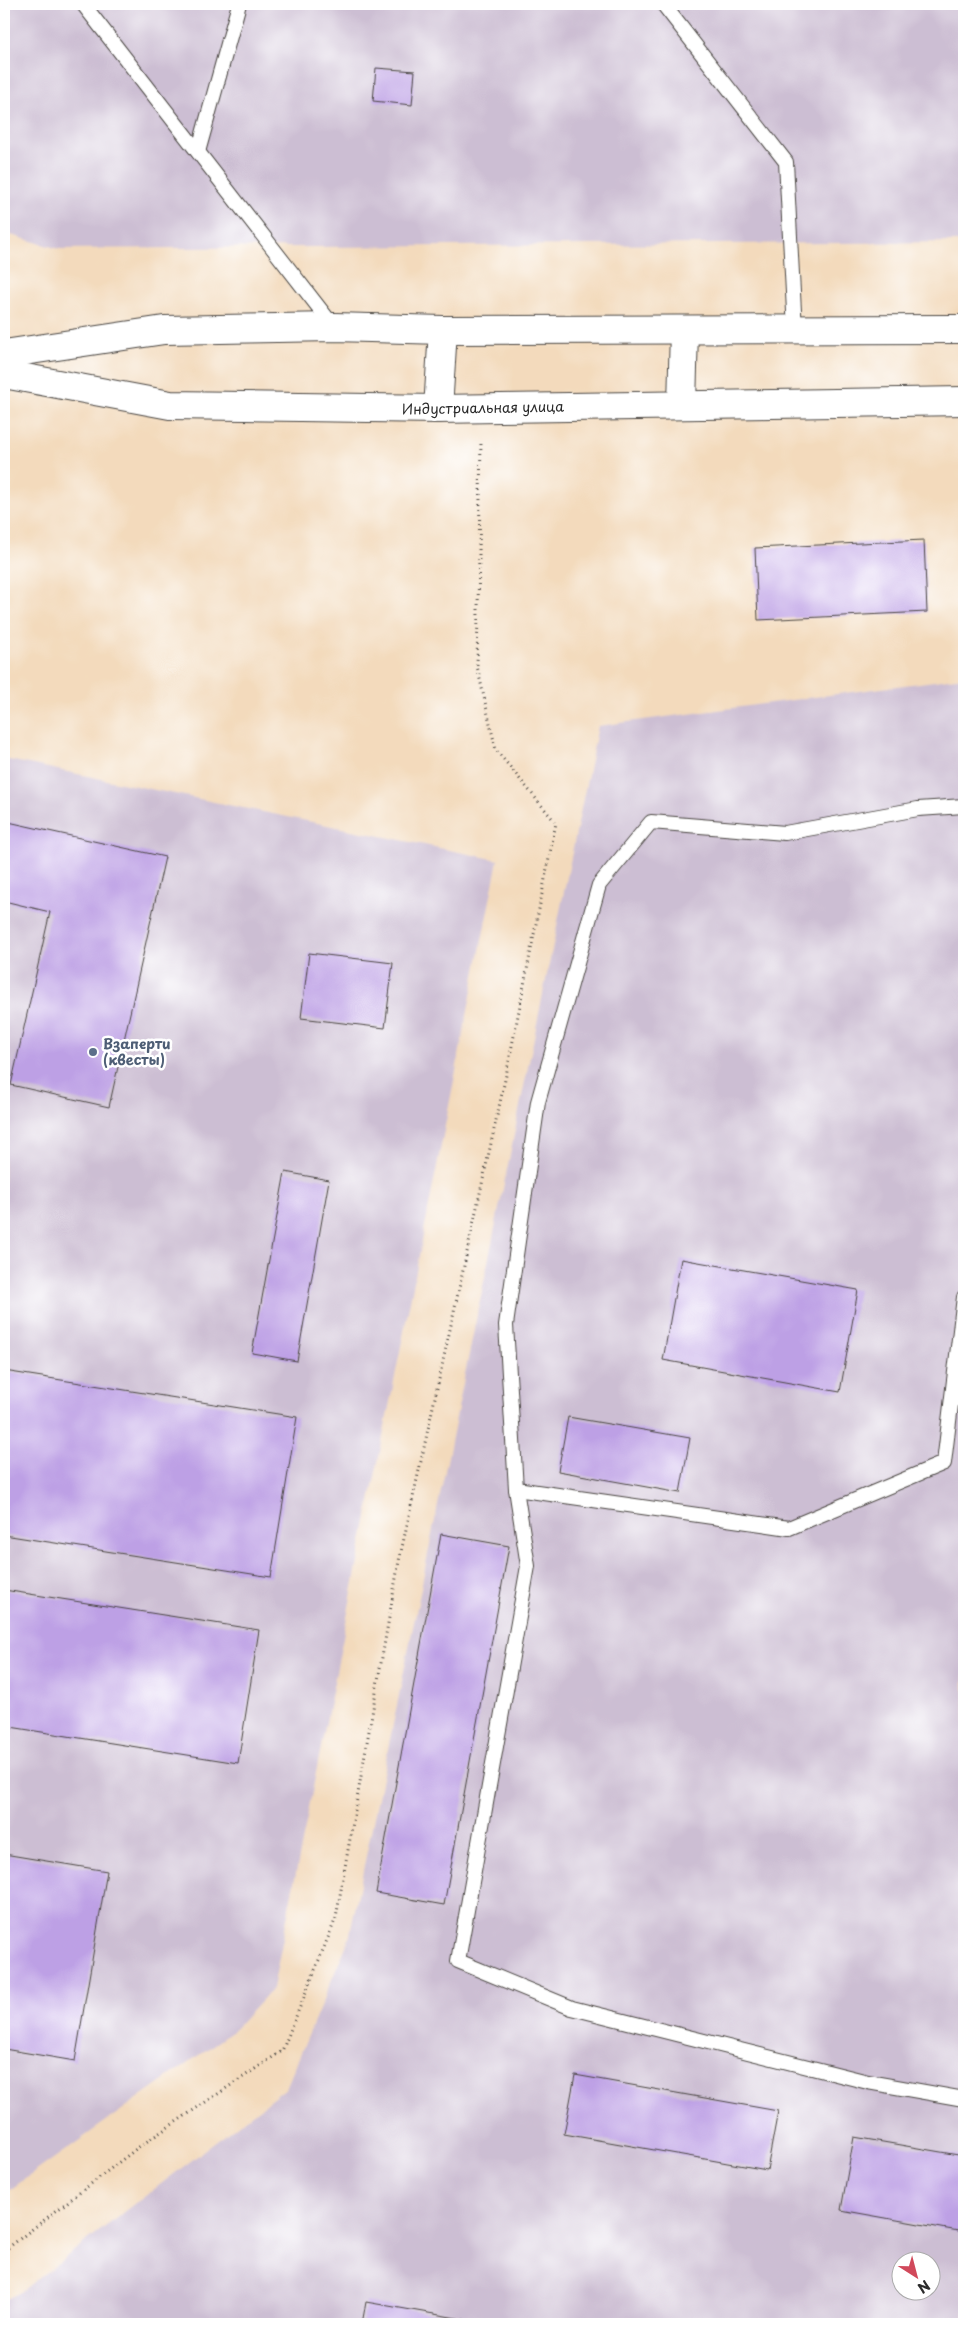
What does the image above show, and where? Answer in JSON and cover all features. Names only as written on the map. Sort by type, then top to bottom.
[{"type":"street","points":[[4,354],[164,330],[334,327],[443,330],[964,330]]},
{"type":"street","points":[[438,409],[443,330]]},
{"type":"street","points":[[682,405],[684,330]]},
{"type":"street","name":"Индустриальная улица","points":[[4,374],[170,405],[438,409],[964,401]]},
{"type":"lane","points":[[83,4],[334,327]]},
{"type":"lane","points":[[198,152],[239,4]]},
{"type":"lane","points":[[663,4],[786,162],[795,330]]},
{"type":"lane","points":[[964,806],[918,809],[785,833],[651,822],[599,885],[538,1102],[506,1325],[516,1489],[528,1566],[458,1962],[572,2008],[868,2082],[964,2099]]},
{"type":"lane","points":[[516,1489],[788,1528],[944,1463],[964,1297]]},
{"type":"path","points":[[4,2251],[140,2146],[282,2051],[336,1918],[399,1561],[508,1066],[556,823],[496,750],[477,666],[481,408]]},
{"type":"shaded area","points":[[4,4],[964,4],[964,242],[59,249],[4,233]]},
{"type":"shaded area","points":[[964,677],[964,2324],[4,2324],[4,2300],[19,2293],[286,2088],[349,1939],[598,726]]},
{"type":"shaded area","points":[[4,759],[498,860],[273,1988],[234,2030],[4,2194]]},
{"type":"building","points":[[376,68],[415,71],[412,105],[373,101]]},
{"type":"building","points":[[924,540],[927,612],[758,620],[755,548]]},
{"type":"building","points":[[4,821],[165,857],[109,1107],[11,1085],[50,912],[4,901]]},
{"type":"building","points":[[309,953],[393,963],[385,1028],[301,1018]]},
{"type":"building","points":[[285,1172],[329,1180],[297,1361],[252,1353]]},
{"type":"building","points":[[681,1259],[858,1290],[840,1392],[663,1360]]},
{"type":"building","points":[[4,1371],[297,1417],[271,1577],[4,1535]]},
{"type":"building","points":[[568,1417],[690,1438],[680,1493],[558,1471]]},
{"type":"building","points":[[441,1534],[509,1546],[444,1905],[376,1893]]},
{"type":"building","points":[[4,1590],[259,1630],[238,1763],[4,1726]]},
{"type":"building","points":[[4,1854],[107,1871],[75,2061],[4,2049]]},
{"type":"building","points":[[575,2075],[778,2111],[767,2170],[564,2134]]},
{"type":"building","points":[[854,2137],[964,2156],[964,2232],[841,2210]]},
{"type":"building","points":[[366,2302],[485,2323],[485,2324],[362,2324]]},
{"type":"place","name":"Взаперти (квесты)","points":[[93,1052]]}]
